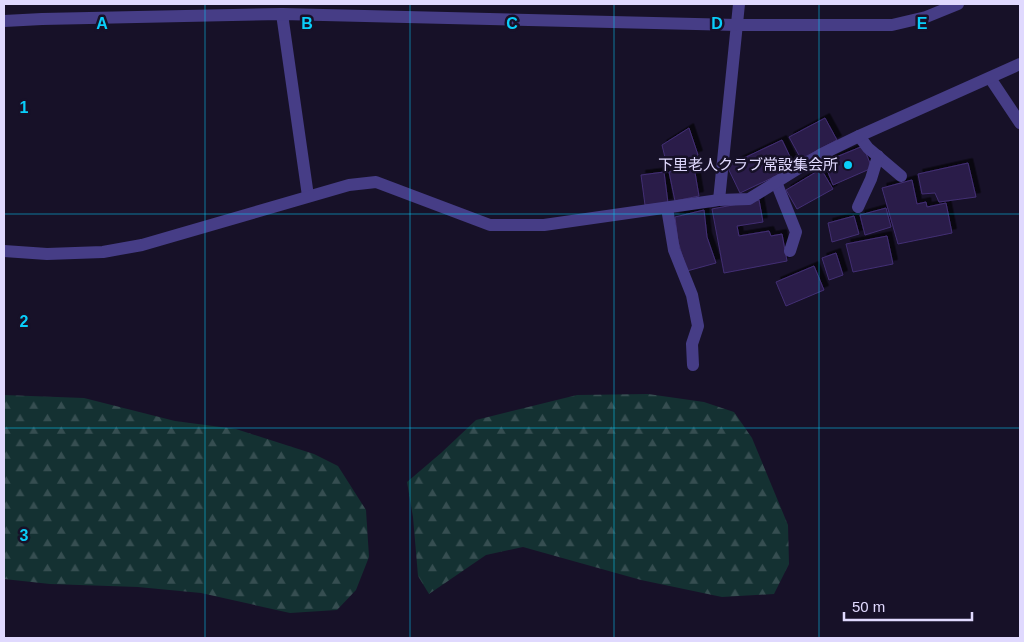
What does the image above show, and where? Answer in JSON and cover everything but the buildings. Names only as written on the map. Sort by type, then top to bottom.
[{"type":"street","points":[[719,200],[739,4]]},
{"type":"street","points":[[4,21],[42,18],[282,14],[738,25],[892,25],[926,17],[958,4]]},
{"type":"street","points":[[282,14],[308,196]]},
{"type":"street","points":[[4,251],[47,254],[103,252],[142,245],[349,184],[376,182],[490,225],[544,225],[719,200],[749,199],[820,155],[1020,64]]},
{"type":"street","points":[[990,78],[1020,124]]},
{"type":"street","points":[[859,136],[868,148],[901,176]]},
{"type":"street","points":[[858,207],[871,179],[878,156]]},
{"type":"street","points":[[776,182],[796,232],[790,250]]},
{"type":"street","points":[[668,208],[674,250],[692,295],[698,326],[692,344],[693,365]]},
{"type":"green space","points":[[648,394],[704,402],[734,412],[752,438],[788,525],[789,564],[774,594],[722,597],[641,580],[523,547],[486,555],[429,594],[418,576],[413,517],[407,482],[476,420],[577,395]]},
{"type":"green space","points":[[4,395],[84,398],[175,421],[236,429],[314,454],[338,466],[366,510],[369,557],[356,590],[337,610],[290,613],[201,593],[138,587],[50,584],[4,579]]},
{"type":"place","name":"下里老人クラブ常設集会所","points":[[848,165]]}]
